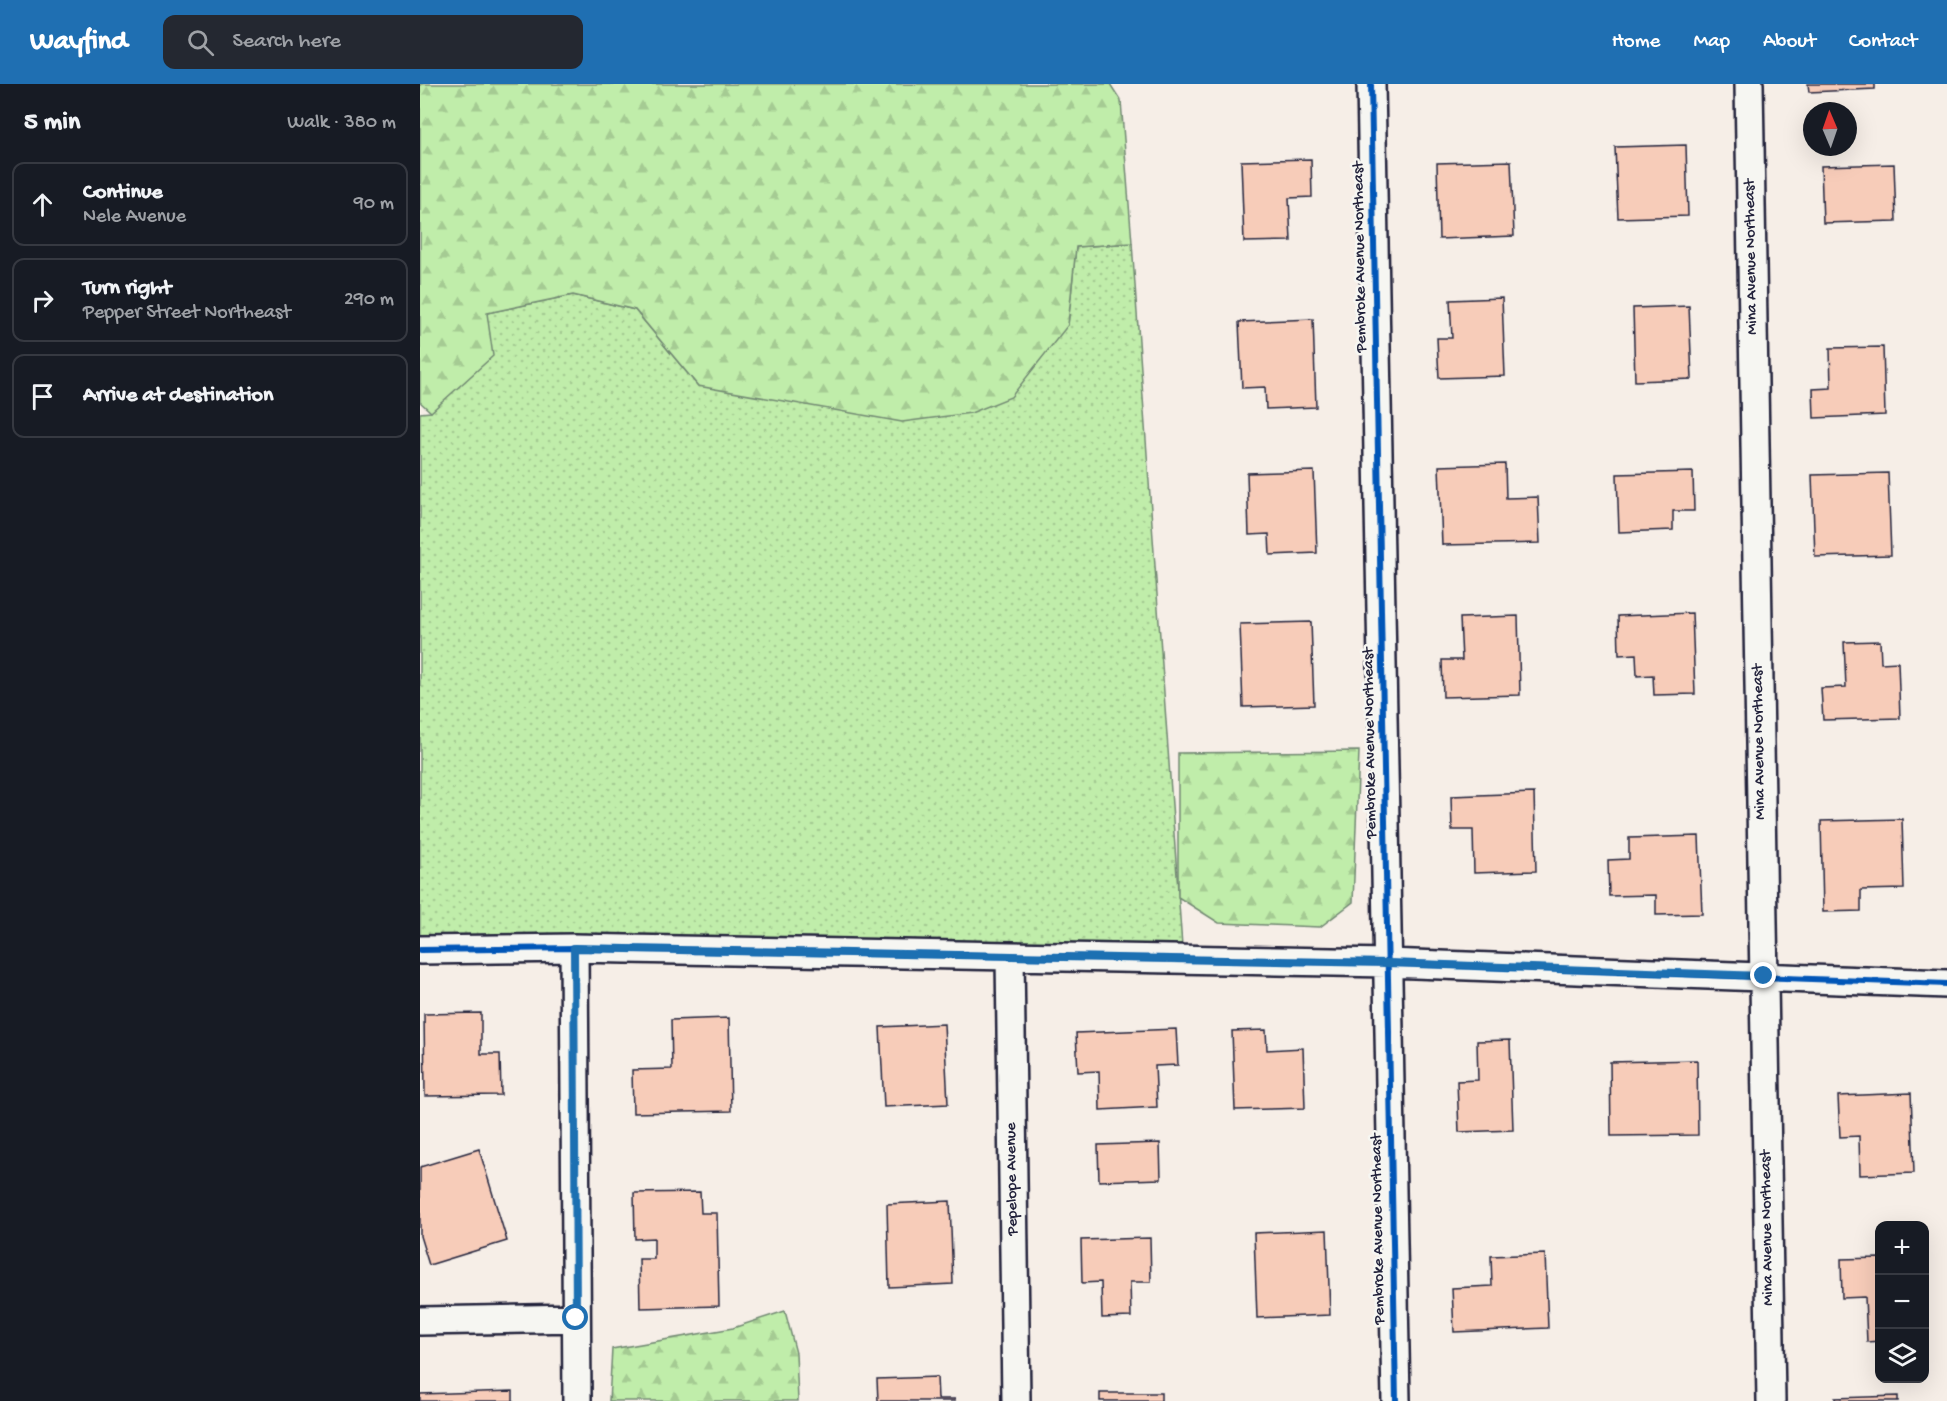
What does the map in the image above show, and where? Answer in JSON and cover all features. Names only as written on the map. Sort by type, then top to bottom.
[{"type":"street","name":"Pembroke Avenue Northeast","points":[[1371,84],[1396,1401]]},
{"type":"street","name":"Mina Avenue Northeast","points":[[1749,84],[1771,1401]]},
{"type":"street","points":[[420,950],[574,948],[1388,963],[1947,984]]},
{"type":"street","points":[[574,948],[577,1401]]},
{"type":"street","name":"Pepelope Avenue","points":[[1010,957],[1016,1401]]},
{"type":"street","points":[[420,1321],[576,1318]]},
{"type":"green space","points":[[420,84],[1110,84],[1121,101],[1132,243],[1076,247],[1068,325],[1011,397],[971,413],[902,422],[698,386],[635,310],[573,295],[487,313],[493,356],[431,412],[420,402]]},
{"type":"green space","points":[[1132,243],[1183,960],[420,953],[420,413],[431,412],[487,313],[573,295],[635,310],[698,386],[1068,325],[1076,247]]},
{"type":"green space","points":[[1359,751],[1353,902],[1320,927],[1219,923],[1178,897],[1178,753]]},
{"type":"green space","points":[[785,1311],[796,1353],[798,1401],[609,1401],[612,1349],[733,1328]]},
{"type":"building","points":[[1808,84],[1875,84],[1875,89],[1809,92]]},
{"type":"building","points":[[1686,145],[1688,216],[1618,218],[1615,147]]},
{"type":"building","points":[[1311,159],[1312,197],[1289,198],[1291,241],[1244,242],[1241,161]]},
{"type":"building","points":[[1511,161],[1514,236],[1439,239],[1437,163]]},
{"type":"building","points":[[1894,164],[1896,221],[1823,223],[1821,166]]},
{"type":"building","points":[[1502,298],[1505,376],[1439,378],[1437,338],[1452,338],[1450,300]]},
{"type":"building","points":[[1689,306],[1692,379],[1635,381],[1633,308]]},
{"type":"building","points":[[1313,319],[1316,407],[1266,409],[1265,387],[1242,388],[1239,322]]},
{"type":"building","points":[[1883,347],[1885,415],[1814,418],[1813,389],[1831,388],[1830,348]]},
{"type":"building","points":[[1505,464],[1506,498],[1538,497],[1540,543],[1442,545],[1439,466]]},
{"type":"building","points":[[1314,471],[1317,553],[1270,555],[1269,534],[1249,535],[1247,473]]},
{"type":"building","points":[[1693,472],[1694,511],[1673,511],[1673,530],[1619,532],[1617,474]]},
{"type":"building","points":[[1888,473],[1891,555],[1815,557],[1812,475]]},
{"type":"building","points":[[1692,613],[1695,694],[1654,695],[1653,675],[1637,676],[1636,654],[1619,655],[1618,616]]},
{"type":"building","points":[[1518,616],[1520,695],[1443,697],[1442,660],[1462,660],[1460,618]]},
{"type":"building","points":[[1311,622],[1314,705],[1243,707],[1240,624]]},
{"type":"building","points":[[1880,641],[1881,663],[1898,662],[1900,718],[1823,720],[1821,688],[1846,687],[1844,642]]},
{"type":"building","points":[[1534,793],[1536,871],[1474,873],[1473,830],[1452,830],[1451,796]]},
{"type":"building","points":[[1902,819],[1904,889],[1861,890],[1861,911],[1823,912],[1821,821]]},
{"type":"building","points":[[1699,836],[1702,914],[1656,915],[1656,895],[1609,896],[1608,860],[1629,859],[1629,838]]},
{"type":"building","points":[[481,1013],[481,1054],[500,1054],[501,1095],[425,1096],[424,1014]]},
{"type":"building","points":[[729,1018],[731,1111],[633,1113],[632,1070],[672,1069],[671,1020]]},
{"type":"building","points":[[944,1024],[948,1104],[884,1107],[880,1027]]},
{"type":"building","points":[[1176,1029],[1178,1065],[1155,1066],[1157,1107],[1100,1110],[1099,1071],[1078,1072],[1076,1033]]},
{"type":"building","points":[[1266,1030],[1267,1050],[1303,1048],[1305,1108],[1235,1110],[1232,1031]]},
{"type":"building","points":[[1510,1040],[1513,1130],[1459,1132],[1457,1081],[1478,1080],[1477,1041]]},
{"type":"building","points":[[1697,1060],[1698,1135],[1611,1136],[1610,1062]]},
{"type":"building","points":[[1911,1093],[1914,1173],[1860,1175],[1859,1136],[1840,1137],[1838,1096]]},
{"type":"building","points":[[1160,1143],[1161,1179],[1099,1181],[1098,1145]]},
{"type":"building","points":[[479,1149],[507,1241],[429,1265],[420,1236],[420,1167]]},
{"type":"building","points":[[700,1192],[701,1213],[717,1213],[719,1306],[640,1308],[639,1259],[654,1259],[654,1238],[635,1239],[634,1193]]},
{"type":"building","points":[[950,1201],[953,1284],[889,1287],[887,1204]]},
{"type":"building","points":[[1327,1230],[1330,1315],[1257,1318],[1254,1233]]},
{"type":"building","points":[[1150,1238],[1151,1282],[1130,1282],[1131,1317],[1102,1318],[1101,1282],[1082,1283],[1081,1240]]},
{"type":"building","points":[[1545,1254],[1548,1328],[1454,1332],[1452,1288],[1492,1286],[1491,1256]]},
{"type":"building","points":[[1875,1258],[1875,1341],[1867,1342],[1865,1297],[1842,1298],[1841,1259]]},
{"type":"building","points":[[937,1377],[938,1399],[955,1399],[955,1401],[878,1401],[877,1379]]},
{"type":"building","points":[[513,1391],[513,1401],[420,1401],[420,1394]]},
{"type":"building","points":[[1100,1393],[1161,1393],[1161,1401],[1100,1401]]},
{"type":"building","points":[[1898,1396],[1898,1401],[1835,1401],[1835,1398]]},
{"type":"cycle path","points":[[1371,84],[1396,1401]]},
{"type":"cycle path","points":[[420,950],[574,948],[1388,963],[1947,984]]},
{"type":"route","points":[[576,1318],[574,948],[1388,963],[1764,976]]}]
